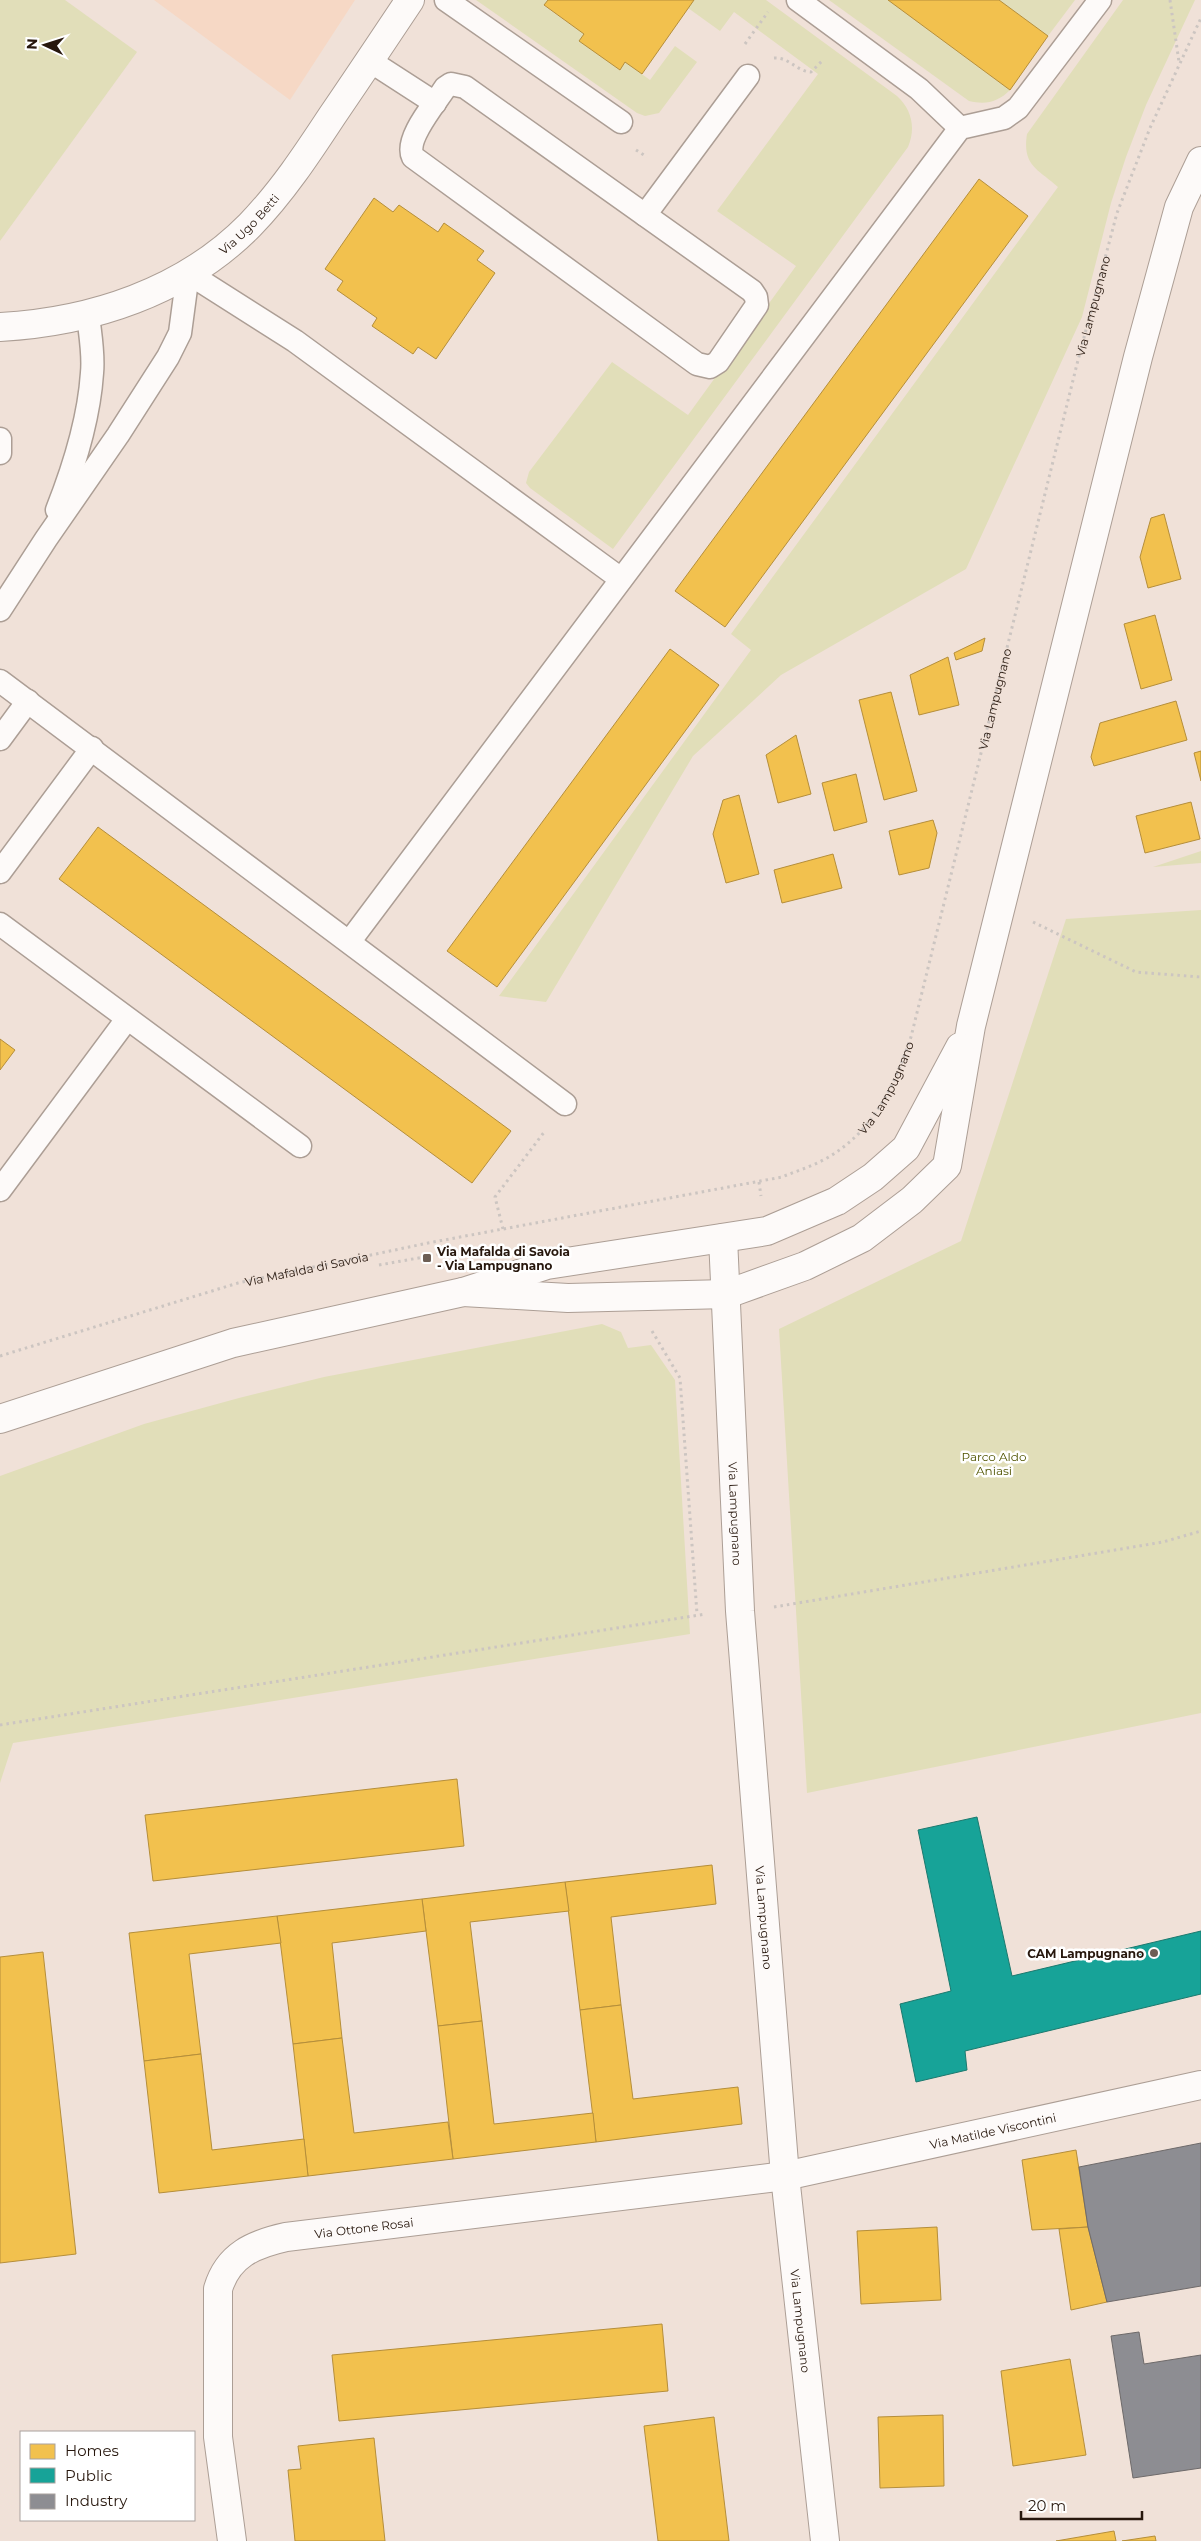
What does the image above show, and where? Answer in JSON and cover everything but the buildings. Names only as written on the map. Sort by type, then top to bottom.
[{"type":"street","name":"Via Ugo Betti","points":[[0,327],[41,325],[123,305],[188,273],[242,232],[275,197],[410,0]]},
{"type":"street","points":[[463,1292],[568,1298],[727,1294],[805,1266],[862,1238],[912,1200],[947,1166],[971,1026],[1138,357],[1179,207],[1201,161]]},
{"type":"street","points":[[0,1419],[233,1343],[463,1292],[547,1265],[767,1231],[795,1220],[838,1201],[873,1177],[906,1148],[971,1026]]},
{"type":"street","name":"Via Lampugnano","points":[[723,1238],[740,1611],[785,2176],[825,2541]]},
{"type":"street","name":"Via Matilde Viscontini","points":[[785,2176],[1201,2085]]},
{"type":"street","name":"Via Ottone Rosai","points":[[232,2541],[218,2437],[218,2289],[223,2274],[244,2252],[274,2238],[785,2176]]},
{"type":"lane","points":[[446,0],[621,122]]},
{"type":"lane","points":[[798,0],[919,89],[960,128]]},
{"type":"lane","points":[[350,941],[960,128],[1004,118],[1018,108],[1100,0]]},
{"type":"lane","points":[[370,60],[435,104]]},
{"type":"lane","points":[[645,215],[748,76]]},
{"type":"lane","points":[[451,84],[465,87],[752,291],[756,297],[757,305],[718,362],[710,367],[697,364],[419,164],[410,151],[410,145],[435,104],[445,88],[451,84]]},
{"type":"lane","points":[[0,610],[168,357],[180,334],[188,273],[295,342],[621,579]]},
{"type":"lane","points":[[46,539],[65,487],[87,409],[92,371],[88,315]]},
{"type":"lane","points":[[0,440],[0,453]]},
{"type":"lane","points":[[0,681],[350,941],[565,1104]]},
{"type":"lane","points":[[0,739],[28,701]]},
{"type":"lane","points":[[0,872],[92,748]]},
{"type":"lane","points":[[0,924],[300,1146]]},
{"type":"lane","points":[[0,1190],[127,1019]]},
{"type":"path","points":[[1170,0],[1179,62]]},
{"type":"path","points":[[771,8],[739,51],[740,62],[748,76],[761,64],[776,57],[787,60],[802,70],[811,72],[843,34]]},
{"type":"path","name":"Via Lampugnano","points":[[620,1207],[782,1177],[825,1159],[855,1137],[876,1114],[892,1087],[911,1036],[1077,364],[1118,213],[1179,62],[1201,18]]},
{"type":"path","points":[[621,122],[620,133],[623,141],[674,177]]},
{"type":"path","points":[[1002,903],[1045,929],[1136,972],[1201,978]]},
{"type":"path","points":[[503,1229],[495,1198],[565,1104]]},
{"type":"path","name":"Via Mafalda di Savoia","points":[[0,1356],[238,1283],[620,1207]]},
{"type":"path","points":[[379,1265],[441,1254]]},
{"type":"path","points":[[0,1725],[697,1614],[680,1378],[646,1323]]},
{"type":"path","points":[[771,1608],[1163,1542],[1201,1531]]},
{"type":"shaded area","points":[[154,0],[355,0],[290,100]]},
{"type":"green space","points":[[0,0],[65,0],[137,52],[0,241]]},
{"type":"green space","points":[[476,0],[548,0],[544,6],[584,34],[579,41],[620,70],[625,62],[650,80],[675,46],[697,62],[659,113],[645,116],[637,113]]},
{"type":"green space","points":[[694,0],[766,0],[897,96],[909,113],[912,133],[908,147],[613,549],[530,488],[526,483],[529,472],[612,362],[688,415],[796,266],[717,211],[818,74],[734,12],[720,31],[688,8]]},
{"type":"green space","points":[[829,0],[888,0],[1010,90],[996,100],[981,103],[969,101]]},
{"type":"green space","points":[[999,0],[1075,0],[1048,36]]},
{"type":"green space","points":[[1123,0],[1195,0],[1146,105],[1126,157],[1111,203],[1082,317],[966,569],[781,675],[693,756],[546,1002],[499,996],[751,650],[731,634],[1058,187],[1038,171],[1029,160],[1026,145],[1027,134]]},
{"type":"green space","points":[[1201,851],[1201,863],[1153,867]]},
{"type":"green space","name":"Parco Aldo Aniasi","points":[[1201,910],[1201,1713],[807,1793],[779,1329],[961,1241],[1066,919]]},
{"type":"green space","points":[[602,1324],[621,1332],[628,1348],[651,1345],[675,1380],[690,1634],[13,1743],[0,1783],[0,1476],[144,1424],[239,1398],[324,1377]]},
{"type":"place","name":"Via Mafalda di Savoia - Via Lampugnano","points":[[427,1258]]},
{"type":"place","name":"CAM Lampugnano","points":[[1154,1953]]}]
